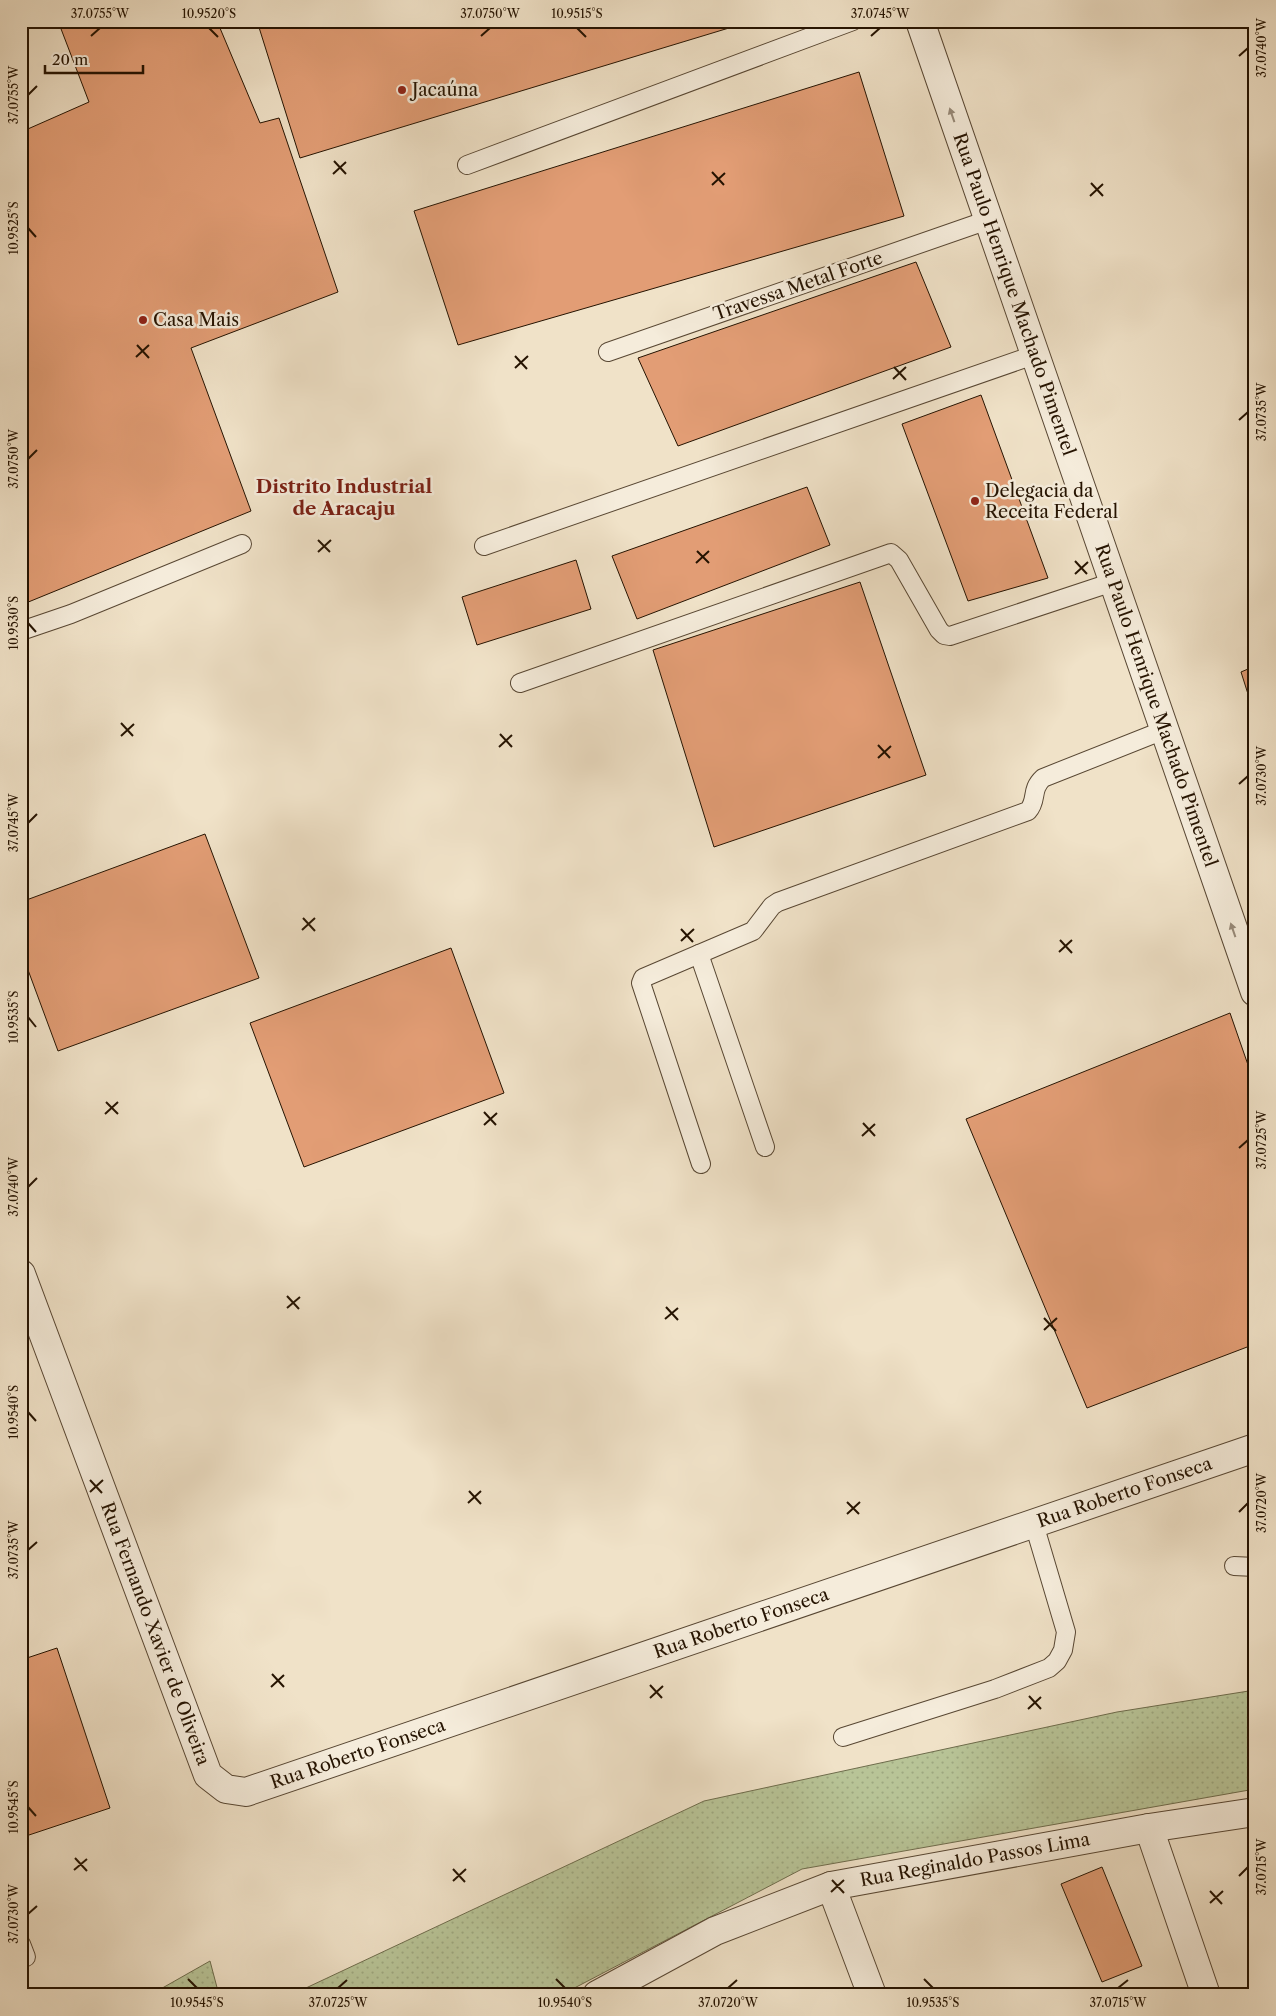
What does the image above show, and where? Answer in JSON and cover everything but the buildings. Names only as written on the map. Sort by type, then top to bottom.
[{"type":"street","name":"Rua Paulo Henrique Machado Pimentel","points":[[920,21],[1255,992]]},
{"type":"street","name":"Rua Fernando Xavier de Oliveira","points":[[21,1274],[208,1775],[226,1789]]},
{"type":"street","name":"Rua Roberto Fonseca","points":[[226,1789],[246,1792],[1255,1448]]},
{"type":"street","name":"Rua Reginaldo Passos Lima","points":[[597,1995],[716,1931],[831,1886],[1149,1828],[1255,1812]]},
{"type":"street","points":[[1149,1828],[1206,1995]]},
{"type":"street","points":[[831,1886],[872,1995]]},
{"type":"lane","points":[[468,165],[853,21]]},
{"type":"lane","name":"Travessa Metal Forte","points":[[608,352],[988,220]]},
{"type":"lane","points":[[484,546],[1034,355]]},
{"type":"lane","points":[[21,631],[71,614],[242,544]]},
{"type":"lane","points":[[520,683],[891,553],[899,560],[944,636],[950,636],[1113,582]]},
{"type":"lane","points":[[701,1164],[641,984],[646,975],[752,931],[772,906],[778,902],[1028,811],[1034,802],[1036,784],[1043,778],[1164,730]]},
{"type":"lane","points":[[699,954],[765,1147]]},
{"type":"lane","points":[[843,1737],[996,1689],[1049,1668],[1057,1661],[1063,1650],[1066,1632],[1034,1524]]},
{"type":"lane","points":[[1234,1566],[1255,1567]]},
{"type":"green space","points":[[1255,1690],[1255,1789],[802,1869],[561,1995],[291,1995],[704,1801],[1117,1712]]},
{"type":"green space","points":[[210,1961],[219,1995],[150,1995]]},
{"type":"place","name":"Jacaúna","points":[[402,90]]},
{"type":"place","name":"Casa Mais","points":[[143,320]]},
{"type":"place","name":"Delegacia da Receita Federal","points":[[975,501]]},
{"type":"district","name":"Distrito Industrial de Aracaju","points":[[344,497]]}]
